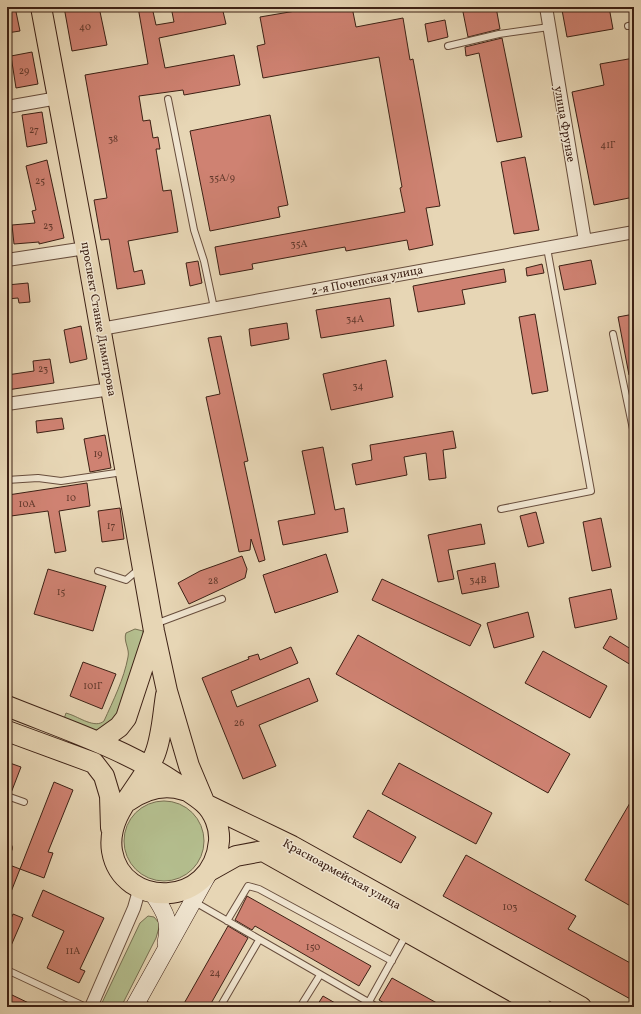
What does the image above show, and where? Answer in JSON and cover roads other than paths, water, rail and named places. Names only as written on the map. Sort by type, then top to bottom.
[{"type":"main road","name":"проспект Станке Димитрова","points":[[41,7],[101,329],[154,628],[167,691]]},
{"type":"main road","name":"проспект Станке Димитрова","points":[[98,742],[119,727],[128,714],[154,628]]},
{"type":"main road","points":[[112,834],[116,817],[150,766],[156,752],[167,691]]},
{"type":"main road","points":[[167,691],[198,798]]},
{"type":"main road","points":[[7,706],[98,742],[150,766],[198,798],[215,818],[219,835],[218,853],[165,950],[141,1005]]},
{"type":"main road","points":[[7,731],[94,762],[104,776],[110,796],[112,852],[119,869],[131,882],[146,889],[165,894],[182,891],[198,883],[210,870]]},
{"type":"main road","points":[[126,803],[140,792],[157,787],[175,787],[198,798]]},
{"type":"main road","name":"Красноармейская улица","points":[[198,798],[292,846],[582,1007]]},
{"type":"main road","name":"Красноармейская улица","points":[[210,870],[236,856],[263,851],[541,1007]]},
{"type":"main road","points":[[146,889],[166,913],[169,928],[165,950]]},
{"type":"street","name":"улица Фрунзе","points":[[546,7],[585,241]]},
{"type":"street","points":[[7,107],[58,98]]},
{"type":"street","name":"2-я Почепская улица","points":[[101,329],[634,232]]},
{"type":"street","points":[[7,260],[86,248]]},
{"type":"street","points":[[7,404],[111,389]]},
{"type":"street","points":[[91,1007],[134,908],[146,889]]},
{"type":"lane","points":[[448,46],[499,34],[549,27]]},
{"type":"lane","points":[[168,100],[194,230],[204,261],[214,308]]},
{"type":"lane","points":[[501,509],[591,491],[547,248]]},
{"type":"lane","points":[[613,334],[634,434]]},
{"type":"lane","points":[[7,480],[38,478],[61,481],[126,472]]},
{"type":"lane","points":[[98,571],[126,580],[143,566]]},
{"type":"lane","points":[[154,628],[222,599]]},
{"type":"lane","points":[[7,630],[7,635]]},
{"type":"lane","points":[[7,796],[24,802]]},
{"type":"lane","points":[[227,921],[248,886],[259,889],[392,961]]},
{"type":"lane","points":[[192,901],[320,975],[368,1005],[377,1007]]},
{"type":"lane","points":[[368,1005],[408,932]]},
{"type":"lane","points":[[220,1007],[259,940]]},
{"type":"lane","points":[[7,970],[86,1007]]},
{"type":"lane","points":[[300,1007],[320,975]]}]
